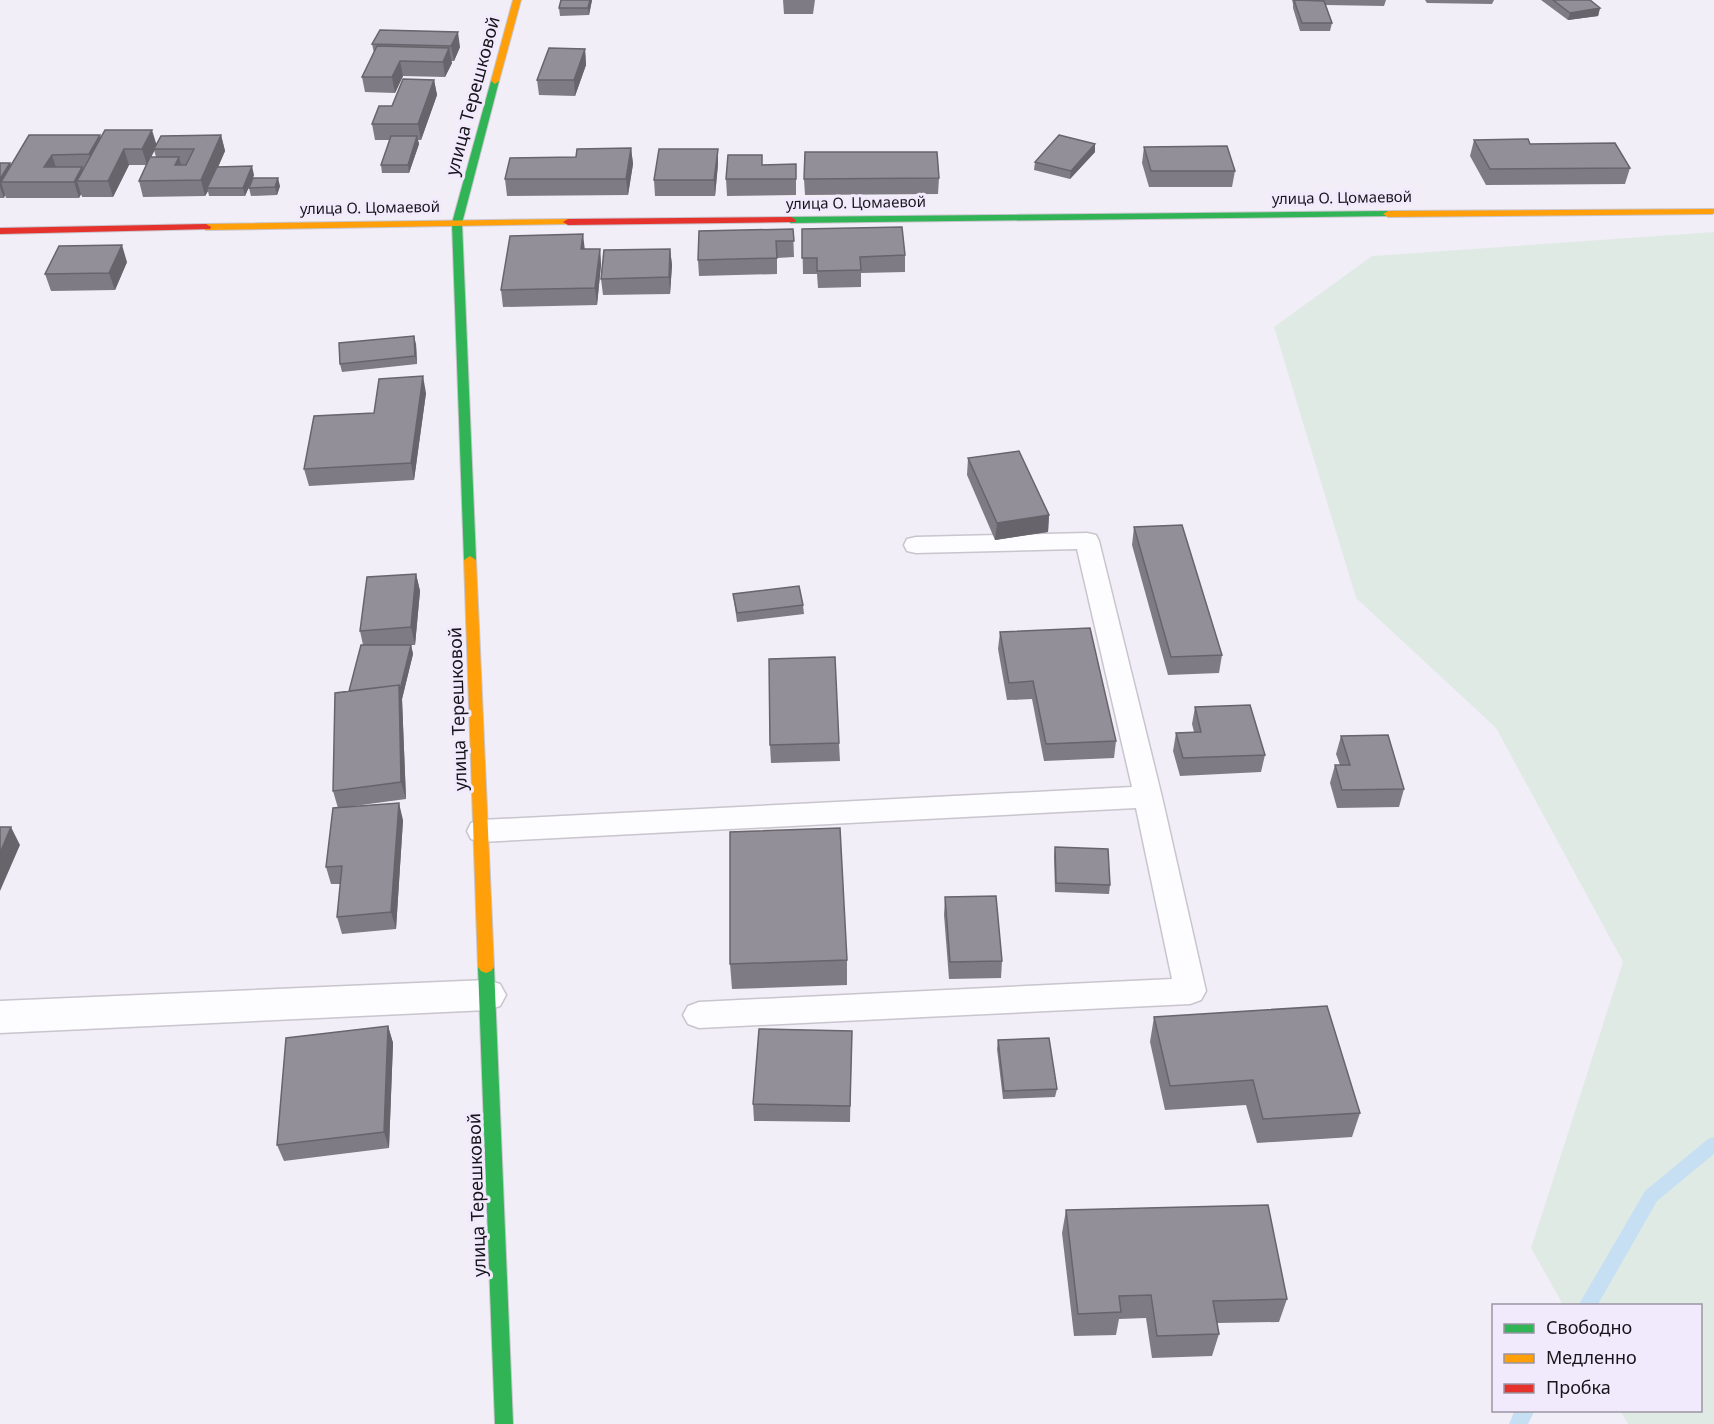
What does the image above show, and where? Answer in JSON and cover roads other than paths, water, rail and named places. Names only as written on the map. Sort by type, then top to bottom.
[{"type":"street","name":"улица Терешковой","points":[[504,1424],[458,224],[517,0]]},
{"type":"street","name":"улица О. Цомаевой","points":[[0,231],[1712,211]]},
{"type":"street","points":[[0,1017],[487,995]]},
{"type":"lane","points":[[699,1015],[1190,991],[1148,797],[1087,541],[916,545]]},
{"type":"lane","points":[[481,831],[1148,797]]},
{"type":"waterway","points":[[1588,1304],[1651,1196],[1714,1144]]},
{"type":"waterway","points":[[1518,1424],[1525,1412]]}]
